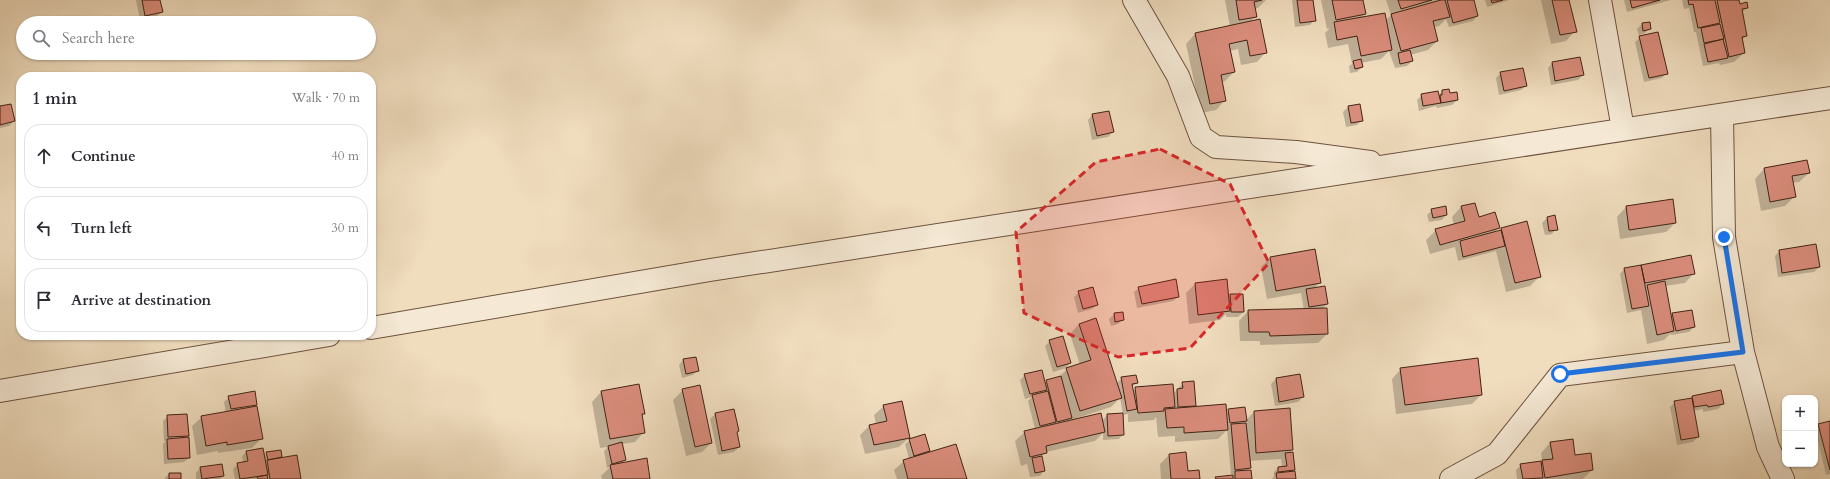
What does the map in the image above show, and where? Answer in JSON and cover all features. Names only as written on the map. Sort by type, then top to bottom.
[{"type":"street","points":[[1134,0],[1178,76],[1201,137],[1216,147],[1296,152],[1395,165]]},
{"type":"street","points":[[1600,0],[1623,129]]},
{"type":"street","points":[[376,327],[710,270],[1830,98]]},
{"type":"street","points":[[1722,115],[1724,237],[1743,352],[1768,447],[1783,479]]},
{"type":"street","points":[[0,391],[300,340]]},
{"type":"street","points":[[1451,479],[1497,454],[1560,374],[1743,352]]},
{"type":"highlighted area","points":[[1160,149],[1230,184],[1269,263],[1190,348],[1118,357],[1024,313],[1016,232],[1096,162]]},
{"type":"building","points":[[142,0],[160,0],[163,12],[145,16]]},
{"type":"building","points":[[1236,0],[1262,0],[1254,2],[1257,17],[1239,20]]},
{"type":"building","points":[[1297,0],[1313,0],[1316,21],[1300,23]]},
{"type":"building","points":[[1332,0],[1363,0],[1366,14],[1336,20]]},
{"type":"building","points":[[1398,0],[1432,0],[1401,9]]},
{"type":"building","points":[[1445,0],[1450,17],[1433,21],[1438,41],[1401,51],[1391,14]]},
{"type":"building","points":[[1447,0],[1474,0],[1478,16],[1453,23]]},
{"type":"building","points":[[1491,0],[1503,0],[1492,3]]},
{"type":"building","points":[[1552,0],[1569,0],[1577,32],[1560,35]]},
{"type":"building","points":[[1630,0],[1660,0],[1632,8]]},
{"type":"building","points":[[1688,0],[1715,0],[1720,23],[1698,28],[1693,4],[1689,5]]},
{"type":"building","points":[[1717,0],[1739,0],[1740,4],[1747,2],[1748,8],[1742,9],[1747,36],[1742,37],[1745,53],[1729,57]]},
{"type":"building","points":[[1385,13],[1392,50],[1361,56],[1357,36],[1337,40],[1334,22]]},
{"type":"building","points":[[1260,19],[1267,53],[1250,56],[1247,40],[1229,44],[1235,72],[1221,75],[1226,101],[1210,104],[1195,33]]},
{"type":"building","points":[[1650,22],[1651,29],[1643,31],[1642,23]]},
{"type":"building","points":[[1720,24],[1724,39],[1704,43],[1701,28]]},
{"type":"building","points":[[1658,32],[1668,74],[1649,78],[1639,36]]},
{"type":"building","points":[[1723,39],[1728,58],[1708,62],[1704,44]]},
{"type":"building","points":[[1410,50],[1413,61],[1400,64],[1398,53]]},
{"type":"building","points":[[1580,57],[1584,75],[1555,81],[1552,62]]},
{"type":"building","points":[[1361,59],[1363,67],[1355,69],[1353,61]]},
{"type":"building","points":[[1523,68],[1527,86],[1504,91],[1500,72]]},
{"type":"building","points":[[1449,89],[1450,93],[1457,92],[1458,100],[1441,103],[1440,95],[1442,95],[1442,90]]},
{"type":"building","points":[[1438,91],[1441,103],[1423,106],[1421,94]]},
{"type":"building","points":[[11,104],[15,121],[0,125],[0,106]]},
{"type":"building","points":[[1360,104],[1363,121],[1351,123],[1348,106]]},
{"type":"building","points":[[1109,111],[1114,132],[1097,136],[1092,114]]},
{"type":"building","points":[[1807,160],[1810,173],[1792,176],[1796,197],[1770,202],[1764,168]]},
{"type":"building","points":[[1673,199],[1676,223],[1629,230],[1626,206]]},
{"type":"building","points":[[1475,203],[1479,217],[1495,212],[1500,228],[1440,245],[1435,229],[1465,221],[1461,206]]},
{"type":"building","points":[[1446,206],[1447,215],[1433,218],[1431,209]]},
{"type":"building","points":[[1555,215],[1558,230],[1549,231],[1547,217]]},
{"type":"building","points":[[1527,221],[1541,277],[1515,283],[1501,228]]},
{"type":"building","points":[[1501,230],[1505,246],[1463,257],[1460,241]]},
{"type":"building","points":[[1816,244],[1820,267],[1782,273],[1779,250]]},
{"type":"building","points":[[1315,249],[1321,283],[1276,291],[1270,257]]},
{"type":"building","points":[[1691,255],[1695,274],[1645,283],[1641,265]]},
{"type":"building","points":[[1641,265],[1649,306],[1632,309],[1624,268]]},
{"type":"building","points":[[1176,279],[1179,297],[1142,304],[1138,287]]},
{"type":"building","points":[[1227,279],[1230,311],[1198,315],[1195,283]]},
{"type":"building","points":[[1665,281],[1674,331],[1657,335],[1647,285]]},
{"type":"building","points":[[1325,286],[1328,304],[1309,307],[1306,289]]},
{"type":"building","points":[[1093,287],[1098,305],[1083,309],[1078,291]]},
{"type":"building","points":[[1230,294],[1243,294],[1244,312],[1231,312]]},
{"type":"building","points":[[1327,308],[1328,334],[1270,336],[1269,332],[1249,332],[1248,310]]},
{"type":"building","points":[[1692,310],[1695,327],[1676,331],[1672,313]]},
{"type":"building","points":[[1123,312],[1124,320],[1115,322],[1114,313]]},
{"type":"building","points":[[1096,318],[1122,398],[1080,411],[1066,368],[1091,360],[1079,324]]},
{"type":"building","points":[[1063,336],[1071,363],[1057,367],[1049,340]]},
{"type":"building","points":[[696,357],[699,371],[686,374],[683,359]]},
{"type":"building","points":[[1478,358],[1482,395],[1405,405],[1400,368]]},
{"type":"building","points":[[1042,370],[1047,390],[1030,394],[1024,374]]},
{"type":"building","points":[[1300,374],[1304,397],[1279,402],[1276,378]]},
{"type":"building","points":[[1136,375],[1138,383],[1132,384],[1137,409],[1127,411],[1121,377]]},
{"type":"building","points":[[1061,376],[1072,418],[1057,422],[1046,380]]},
{"type":"building","points":[[1194,381],[1196,406],[1178,407],[1177,389],[1183,388],[1182,382]]},
{"type":"building","points":[[639,384],[645,414],[642,414],[645,433],[610,439],[601,391]]},
{"type":"building","points":[[1173,384],[1175,407],[1164,408],[1164,411],[1138,413],[1135,387]]},
{"type":"building","points":[[700,385],[712,443],[695,447],[682,389]]},
{"type":"building","points":[[1721,390],[1724,404],[1708,407],[1707,405],[1694,407],[1692,396]]},
{"type":"building","points":[[255,391],[257,405],[231,409],[228,396]]},
{"type":"building","points":[[1048,391],[1056,422],[1040,426],[1032,395]]},
{"type":"building","points":[[1692,398],[1699,437],[1681,440],[1674,401]]},
{"type":"building","points":[[902,401],[910,438],[874,445],[869,425],[887,421],[883,405]]},
{"type":"building","points":[[1226,404],[1228,430],[1184,433],[1184,427],[1167,428],[1165,409]]},
{"type":"building","points":[[257,406],[263,439],[227,445],[227,442],[206,446],[201,416]]},
{"type":"building","points":[[1245,407],[1247,421],[1230,423],[1228,409]]},
{"type":"building","points":[[1290,408],[1293,450],[1256,453],[1254,411]]},
{"type":"building","points":[[734,409],[739,431],[737,432],[740,447],[722,451],[715,413]]},
{"type":"building","points":[[1101,413],[1105,432],[1046,446],[1047,453],[1030,457],[1024,431]]},
{"type":"building","points":[[1123,413],[1124,435],[1108,436],[1107,414]]},
{"type":"building","points":[[187,414],[189,436],[168,437],[167,415]]},
{"type":"building","points":[[1830,421],[1830,470],[1818,424]]},
{"type":"building","points":[[1246,423],[1251,468],[1235,470],[1231,424]]},
{"type":"building","points":[[925,434],[930,451],[914,456],[909,439]]},
{"type":"building","points":[[189,437],[190,458],[168,459],[167,439]]},
{"type":"building","points":[[1573,439],[1575,455],[1591,453],[1593,470],[1545,478],[1542,460],[1553,459],[1550,442]]},
{"type":"building","points":[[622,442],[626,460],[612,464],[608,446]]},
{"type":"building","points":[[956,444],[967,479],[908,479],[903,460]]},
{"type":"building","points":[[263,448],[268,475],[240,479],[237,463],[248,461],[246,451]]},
{"type":"building","points":[[281,450],[282,457],[268,460],[266,452]]},
{"type":"building","points":[[1186,452],[1188,471],[1199,470],[1200,479],[1171,479],[1169,454]]},
{"type":"building","points":[[1293,452],[1295,470],[1278,472],[1278,467],[1287,466],[1285,453]]},
{"type":"building","points":[[297,455],[301,479],[270,479],[267,460]]},
{"type":"building","points":[[1042,456],[1045,471],[1035,473],[1032,458]]},
{"type":"building","points":[[647,458],[650,479],[613,479],[610,465]]},
{"type":"building","points":[[1541,461],[1543,478],[1523,479],[1520,464]]},
{"type":"building","points":[[222,464],[224,476],[202,479],[200,467]]},
{"type":"building","points":[[1251,470],[1252,479],[1235,479],[1235,471]]},
{"type":"building","points":[[1295,471],[1296,479],[1277,479],[1276,473]]},
{"type":"building","points":[[169,473],[181,473],[181,479],[169,479]]},
{"type":"building","points":[[267,475],[268,479],[258,479],[257,477]]},
{"type":"building","points":[[1233,475],[1233,479],[1216,479],[1215,477]]},
{"type":"route","points":[[1560,374],[1743,352],[1724,237]]}]
